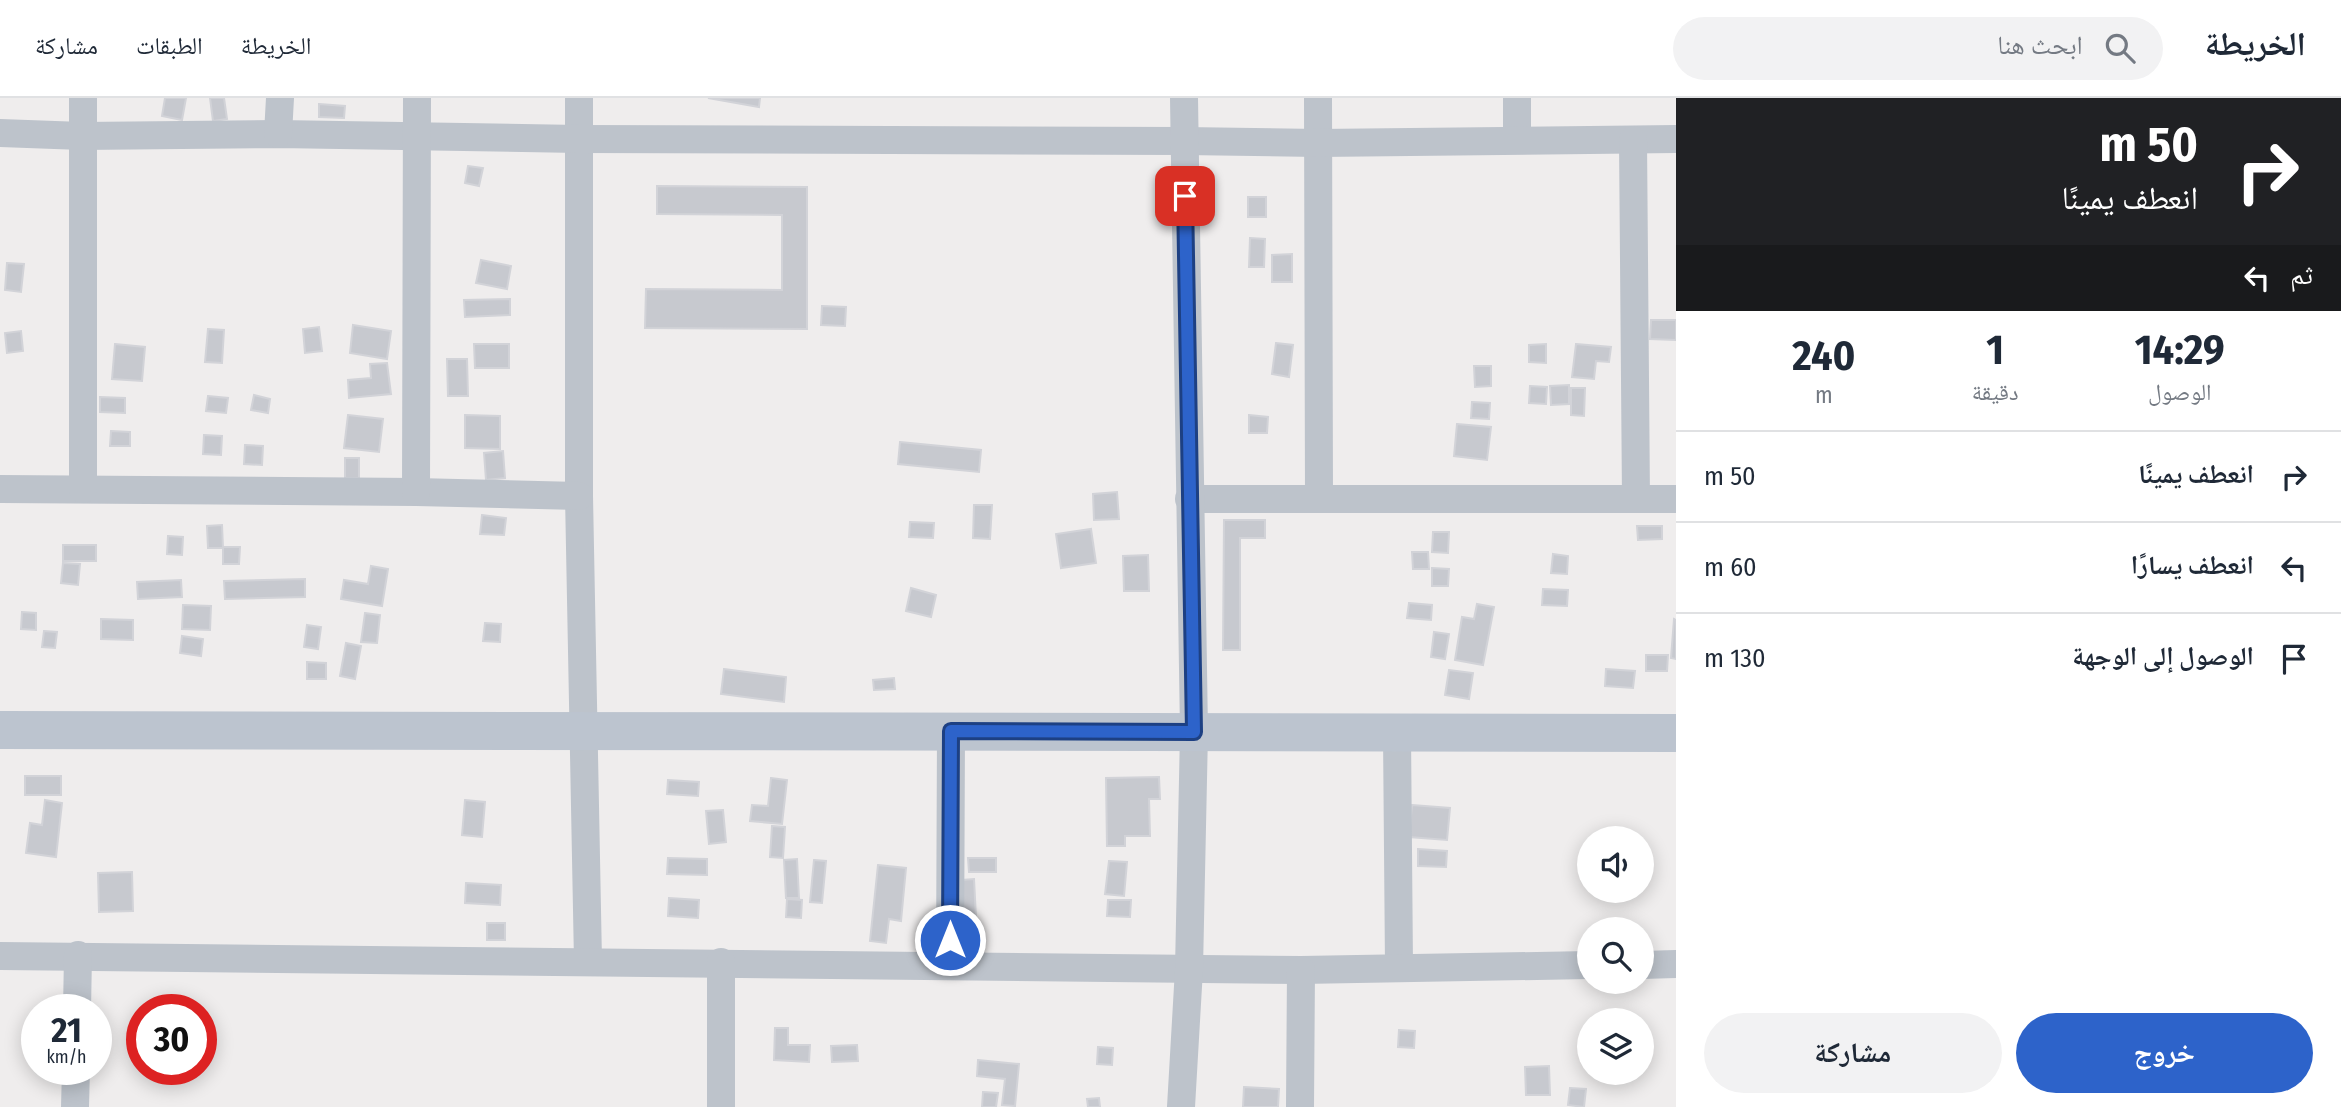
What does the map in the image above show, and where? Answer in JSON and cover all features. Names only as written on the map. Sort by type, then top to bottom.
[{"type":"main road","points":[[0,730],[1676,733]]},
{"type":"street","points":[[83,98],[83,489]]},
{"type":"street","points":[[278,134],[279,98]]},
{"type":"street","points":[[416,492],[417,98]]},
{"type":"street","points":[[579,98],[579,496],[588,961]]},
{"type":"street","points":[[1181,1107],[1189,969],[1194,732],[1184,98]]},
{"type":"street","points":[[1318,98],[1319,498]]},
{"type":"street","points":[[1517,98],[1517,139]]},
{"type":"street","points":[[0,133],[82,136],[278,134],[416,138],[1318,143],[1676,139]]},
{"type":"street","points":[[1633,140],[1636,499]]},
{"type":"street","points":[[0,489],[579,496]]},
{"type":"street","points":[[1189,499],[1676,499]]},
{"type":"street","points":[[950,966],[951,731]]},
{"type":"street","points":[[1397,733],[1399,967]]},
{"type":"street","points":[[0,956],[1301,970],[1577,965]]},
{"type":"street","points":[[77,994],[78,956]]},
{"type":"street","points":[[721,962],[721,1107]]},
{"type":"street","points":[[1654,965],[1676,964]]},
{"type":"street","points":[[1300,1107],[1301,970]]},
{"type":"street","points":[[75,1107],[76,1085]]},
{"type":"building","points":[[165,98],[186,98],[182,120],[162,116]]},
{"type":"building","points":[[210,98],[224,98],[227,119],[213,121]]},
{"type":"building","points":[[708,98],[760,98],[759,107]]},
{"type":"building","points":[[319,104],[345,106],[344,118],[319,117]]},
{"type":"building","points":[[468,166],[483,168],[479,186],[465,183]]},
{"type":"building","points":[[657,186],[807,187],[807,329],[645,328],[646,289],[782,290],[782,215],[657,214]]},
{"type":"building","points":[[1248,197],[1266,197],[1266,217],[1248,217]]},
{"type":"building","points":[[1250,238],[1265,239],[1264,267],[1249,267]]},
{"type":"building","points":[[1292,254],[1292,282],[1272,282],[1272,255]]},
{"type":"building","points":[[481,260],[511,266],[507,289],[476,283]]},
{"type":"building","points":[[7,263],[24,264],[21,292],[5,290]]},
{"type":"building","points":[[510,299],[510,315],[465,317],[464,300]]},
{"type":"building","points":[[822,306],[846,307],[845,326],[821,325]]},
{"type":"building","points":[[1651,320],[1676,320],[1676,340],[1650,339]]},
{"type":"building","points":[[353,325],[391,331],[387,359],[350,353]]},
{"type":"building","points":[[319,327],[322,351],[305,353],[303,329]]},
{"type":"building","points":[[208,329],[224,330],[222,363],[205,362]]},
{"type":"building","points":[[21,331],[23,351],[7,353],[5,333]]},
{"type":"building","points":[[1276,343],[1293,345],[1289,377],[1272,374]]},
{"type":"building","points":[[115,344],[145,347],[142,381],[112,379]]},
{"type":"building","points":[[474,344],[509,344],[509,368],[475,368]]},
{"type":"building","points":[[1546,344],[1546,363],[1529,362],[1529,345]]},
{"type":"building","points":[[1576,344],[1611,347],[1609,362],[1596,361],[1594,379],[1572,377]]},
{"type":"building","points":[[447,359],[467,359],[468,396],[448,396]]},
{"type":"building","points":[[387,363],[391,394],[349,398],[348,380],[371,378],[370,364]]},
{"type":"building","points":[[1474,366],[1491,366],[1491,386],[1475,387]]},
{"type":"building","points":[[1569,385],[1569,404],[1551,405],[1550,386]]},
{"type":"building","points":[[1530,386],[1547,387],[1546,404],[1529,403]]},
{"type":"building","points":[[1571,388],[1585,388],[1584,416],[1571,415]]},
{"type":"building","points":[[254,395],[270,399],[268,413],[251,410]]},
{"type":"building","points":[[208,396],[228,398],[226,413],[206,411]]},
{"type":"building","points":[[100,397],[125,398],[125,413],[100,412]]},
{"type":"building","points":[[1472,402],[1490,403],[1489,419],[1471,418]]},
{"type":"building","points":[[348,415],[383,419],[379,452],[344,448]]},
{"type":"building","points":[[465,415],[500,416],[500,449],[465,448]]},
{"type":"building","points":[[1249,415],[1268,417],[1267,433],[1249,433]]},
{"type":"building","points":[[1457,424],[1491,427],[1487,460],[1454,456]]},
{"type":"building","points":[[111,431],[130,432],[130,446],[110,446]]},
{"type":"building","points":[[204,435],[222,436],[221,455],[203,454]]},
{"type":"building","points":[[900,442],[981,450],[979,472],[898,464]]},
{"type":"building","points":[[245,445],[263,446],[262,465],[244,464]]},
{"type":"building","points":[[503,451],[505,478],[486,480],[484,453]]},
{"type":"building","points":[[345,458],[359,458],[359,478],[345,478]]},
{"type":"building","points":[[1117,492],[1119,519],[1094,520],[1093,494]]},
{"type":"building","points":[[974,505],[992,505],[990,539],[973,538]]},
{"type":"building","points":[[482,515],[506,518],[504,535],[480,534]]},
{"type":"building","points":[[1224,520],[1265,520],[1265,538],[1240,538],[1240,650],[1223,650]]},
{"type":"building","points":[[910,522],[934,523],[933,538],[909,537]]},
{"type":"building","points":[[222,525],[223,548],[208,548],[207,526]]},
{"type":"building","points":[[1637,526],[1662,526],[1662,539],[1638,540]]},
{"type":"building","points":[[1091,529],[1096,563],[1061,568],[1056,534]]},
{"type":"building","points":[[1433,532],[1449,532],[1448,553],[1432,552]]},
{"type":"building","points":[[168,536],[183,537],[182,555],[167,554]]},
{"type":"building","points":[[63,545],[96,545],[96,561],[63,561]]},
{"type":"building","points":[[223,547],[240,547],[239,564],[223,564]]},
{"type":"building","points":[[1412,552],[1428,552],[1429,569],[1413,569]]},
{"type":"building","points":[[1553,554],[1568,556],[1567,574],[1551,573]]},
{"type":"building","points":[[1148,555],[1149,591],[1124,591],[1123,556]]},
{"type":"building","points":[[63,563],[80,564],[78,585],[61,583]]},
{"type":"building","points":[[371,566],[388,569],[382,606],[341,599],[344,580],[368,584]]},
{"type":"building","points":[[1432,568],[1449,569],[1448,586],[1432,586]]},
{"type":"building","points":[[305,579],[305,597],[225,599],[224,581]]},
{"type":"building","points":[[181,580],[182,597],[138,599],[137,582]]},
{"type":"building","points":[[911,588],[936,595],[931,617],[906,611]]},
{"type":"building","points":[[1543,589],[1568,590],[1567,606],[1542,605]]},
{"type":"building","points":[[1409,603],[1432,605],[1431,620],[1407,618]]},
{"type":"building","points":[[1477,604],[1494,607],[1483,665],[1455,660],[1462,617],[1474,619]]},
{"type":"building","points":[[183,605],[211,606],[210,630],[182,629]]},
{"type":"building","points":[[22,612],[36,613],[36,630],[21,629]]},
{"type":"building","points":[[365,613],[380,615],[377,643],[361,642]]},
{"type":"building","points":[[101,619],[133,620],[133,640],[101,639]]},
{"type":"building","points":[[1674,619],[1676,620],[1676,659],[1671,658]]},
{"type":"building","points":[[485,623],[501,624],[500,642],[483,641]]},
{"type":"building","points":[[307,625],[321,627],[318,649],[304,647]]},
{"type":"building","points":[[44,631],[57,632],[55,648],[42,647]]},
{"type":"building","points":[[1434,632],[1449,634],[1445,659],[1431,657]]},
{"type":"building","points":[[182,636],[203,639],[201,656],[180,653]]},
{"type":"building","points":[[346,643],[361,646],[355,679],[340,676]]},
{"type":"building","points":[[1646,655],[1668,655],[1667,671],[1646,671]]},
{"type":"building","points":[[307,662],[326,663],[326,679],[307,679]]},
{"type":"building","points":[[724,669],[786,677],[784,702],[721,694]]},
{"type":"building","points":[[1606,669],[1635,671],[1633,688],[1605,686]]},
{"type":"building","points":[[1449,670],[1473,673],[1469,699],[1445,695]]},
{"type":"building","points":[[894,678],[895,689],[874,690],[873,680]]},
{"type":"building","points":[[25,776],[61,776],[61,795],[25,795]]},
{"type":"building","points":[[1159,777],[1160,799],[1149,799],[1150,836],[1125,836],[1125,846],[1107,846],[1106,778]]},
{"type":"building","points":[[771,778],[787,780],[782,824],[750,821],[752,805],[768,806]]},
{"type":"building","points":[[668,780],[699,782],[698,796],[667,794]]},
{"type":"building","points":[[45,800],[62,803],[56,857],[26,853],[30,823],[42,825]]},
{"type":"building","points":[[465,800],[485,802],[482,837],[462,835]]},
{"type":"building","points":[[1412,805],[1450,808],[1447,840],[1409,837]]},
{"type":"building","points":[[723,810],[726,842],[709,844],[706,811]]},
{"type":"building","points":[[772,826],[785,827],[783,858],[770,857]]},
{"type":"building","points":[[1418,849],[1447,851],[1446,867],[1418,866]]},
{"type":"building","points":[[668,858],[707,859],[707,875],[667,874]]},
{"type":"building","points":[[968,858],[996,858],[996,872],[969,872]]},
{"type":"building","points":[[797,859],[799,898],[786,898],[784,860]]},
{"type":"building","points":[[814,860],[826,861],[822,903],[810,902]]},
{"type":"building","points":[[1109,861],[1127,862],[1124,896],[1105,894]]},
{"type":"building","points":[[878,865],[906,868],[901,921],[889,919],[886,943],[870,941]]},
{"type":"building","points":[[132,872],[133,911],[99,912],[98,873]]},
{"type":"building","points":[[974,879],[976,917],[950,918],[948,881]]},
{"type":"building","points":[[466,883],[501,885],[500,905],[465,903]]},
{"type":"building","points":[[669,898],[699,900],[698,918],[668,916]]},
{"type":"building","points":[[787,899],[802,900],[801,918],[786,917]]},
{"type":"building","points":[[1108,900],[1131,900],[1130,917],[1107,916]]},
{"type":"building","points":[[487,923],[505,923],[505,940],[487,940]]},
{"type":"building","points":[[775,1028],[788,1028],[788,1045],[810,1045],[809,1062],[774,1060]]},
{"type":"building","points":[[1399,1030],[1415,1031],[1414,1048],[1398,1047]]},
{"type":"building","points":[[857,1045],[858,1061],[832,1062],[831,1046]]},
{"type":"building","points":[[1098,1047],[1113,1048],[1112,1065],[1097,1064]]},
{"type":"building","points":[[978,1060],[1019,1064],[1015,1106],[1002,1105],[1005,1079],[977,1076]]},
{"type":"building","points":[[1549,1066],[1550,1095],[1526,1095],[1525,1067]]},
{"type":"building","points":[[1244,1087],[1279,1089],[1278,1107],[1243,1107]]},
{"type":"building","points":[[1570,1088],[1586,1089],[1584,1107],[1568,1105]]},
{"type":"building","points":[[983,1092],[998,1093],[996,1107],[982,1107]]},
{"type":"building","points":[[1099,1098],[1100,1107],[1088,1107],[1087,1099]]},
{"type":"route","points":[[950,940],[951,731],[1194,732],[1185,196]]}]
